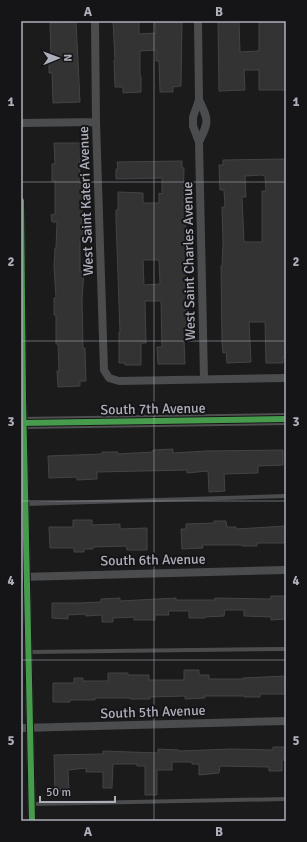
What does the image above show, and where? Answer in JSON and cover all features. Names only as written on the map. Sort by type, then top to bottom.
[{"type":"main road","name":"South 7th Avenue","points":[[22,423],[286,419]]},
{"type":"street","name":"West Saint Kateri Avenue","points":[[96,21],[96,122],[104,370],[109,378],[119,381],[204,379]]},
{"type":"street","name":"West Saint Charles Avenue","points":[[198,21],[199,100],[193,117],[193,126],[200,142],[204,379]]},
{"type":"street","name":"West Saint Charles Avenue","points":[[199,100],[207,117],[207,126],[200,142]]},
{"type":"street","points":[[21,123],[96,122]]},
{"type":"street","points":[[21,201],[22,423],[26,504],[24,515],[24,577],[28,652],[25,728],[32,804],[32,821]]},
{"type":"street","points":[[204,379],[286,378]]},
{"type":"street","name":"South 6th Avenue","points":[[24,577],[286,570]]},
{"type":"street","name":"South 5th Avenue","points":[[25,728],[286,720]]},
{"type":"lane","points":[[26,504],[286,496]]},
{"type":"lane","points":[[28,652],[286,649]]},
{"type":"lane","points":[[32,804],[286,799]]},
{"type":"building","points":[[113,21],[139,21],[139,34],[156,33],[155,21],[182,21],[181,86],[173,87],[173,92],[160,92],[159,61],[156,61],[156,50],[140,51],[141,92],[123,93],[123,87],[115,87]]},
{"type":"building","points":[[218,21],[239,21],[240,52],[259,51],[259,21],[285,21],[285,90],[259,90],[259,70],[244,70],[245,90],[219,91]]},
{"type":"building","points":[[76,22],[80,102],[53,103],[52,73],[49,73],[49,55],[51,55],[50,23]]},
{"type":"building","points":[[54,143],[81,143],[79,183],[82,183],[83,242],[80,242],[80,271],[84,271],[82,299],[83,348],[85,348],[86,381],[80,381],[80,386],[58,387],[58,344],[56,344],[56,315],[54,315],[54,298],[56,298],[54,266],[57,222],[52,222],[51,215],[55,214],[55,181],[52,181],[52,164],[55,164]]},
{"type":"building","points":[[286,159],[286,357],[283,357],[283,363],[266,363],[265,322],[249,322],[251,362],[227,363],[226,352],[223,353],[221,266],[223,243],[222,207],[225,207],[224,190],[220,190],[219,165],[223,165],[223,160]],"holes":[[[245,176],[265,176],[266,191],[262,191],[262,242],[244,242],[242,197],[246,197]]]},
{"type":"building","points":[[182,161],[182,168],[184,168],[183,207],[185,207],[186,218],[186,306],[188,317],[188,341],[184,341],[185,364],[158,364],[157,347],[162,347],[161,301],[145,301],[146,343],[141,343],[141,365],[125,365],[125,363],[119,363],[120,332],[116,220],[116,210],[118,210],[118,192],[143,193],[143,203],[159,203],[159,193],[162,194],[162,178],[116,179],[116,169],[118,169],[117,162]],"holes":[[[143,260],[159,260],[160,284],[144,285]]]},
{"type":"building","points":[[173,449],[173,453],[283,450],[283,465],[258,466],[258,473],[224,474],[225,491],[209,492],[208,471],[187,473],[187,470],[97,472],[97,479],[77,480],[77,477],[49,478],[48,456],[102,454],[102,452],[118,452],[118,454]]},
{"type":"building","points":[[73,520],[92,520],[92,525],[120,524],[120,529],[147,528],[147,550],[127,550],[126,546],[93,547],[93,549],[84,549],[84,552],[74,552],[74,548],[50,548],[49,527],[73,527]]},
{"type":"building","points":[[214,521],[226,521],[227,527],[236,527],[236,529],[286,526],[286,543],[257,543],[257,546],[202,545],[203,548],[182,549],[181,529],[186,529],[186,524],[214,523]]},
{"type":"building","points":[[271,596],[285,596],[286,619],[271,620],[271,617],[244,616],[244,610],[225,610],[224,616],[205,618],[189,618],[189,611],[168,611],[169,615],[155,615],[155,620],[134,620],[134,617],[113,618],[113,622],[102,622],[102,615],[68,615],[68,619],[52,618],[52,603],[101,602],[101,599],[120,598],[120,601],[176,598],[176,600],[215,600],[215,598],[271,599]]},
{"type":"building","points":[[184,670],[199,670],[199,675],[209,675],[209,679],[243,679],[286,676],[286,694],[260,694],[260,697],[205,696],[205,698],[185,699],[185,696],[150,697],[150,699],[95,698],[95,700],[53,702],[53,683],[74,683],[74,678],[83,678],[83,681],[108,681],[108,673],[149,675],[149,680],[184,680]]},
{"type":"building","points":[[273,747],[286,747],[286,760],[282,760],[282,771],[269,771],[269,767],[220,766],[219,773],[199,775],[199,764],[192,764],[192,762],[172,762],[172,770],[157,770],[157,795],[145,795],[145,766],[137,766],[137,764],[113,764],[112,788],[103,788],[103,772],[86,772],[86,768],[68,770],[69,791],[55,791],[54,755],[103,754],[103,751],[158,753],[158,749],[179,751],[233,749],[273,750]]},
{"type":"cycle path","points":[[21,201],[23,397],[32,821]]},
{"type":"cycle path","points":[[21,423],[286,419]]}]
